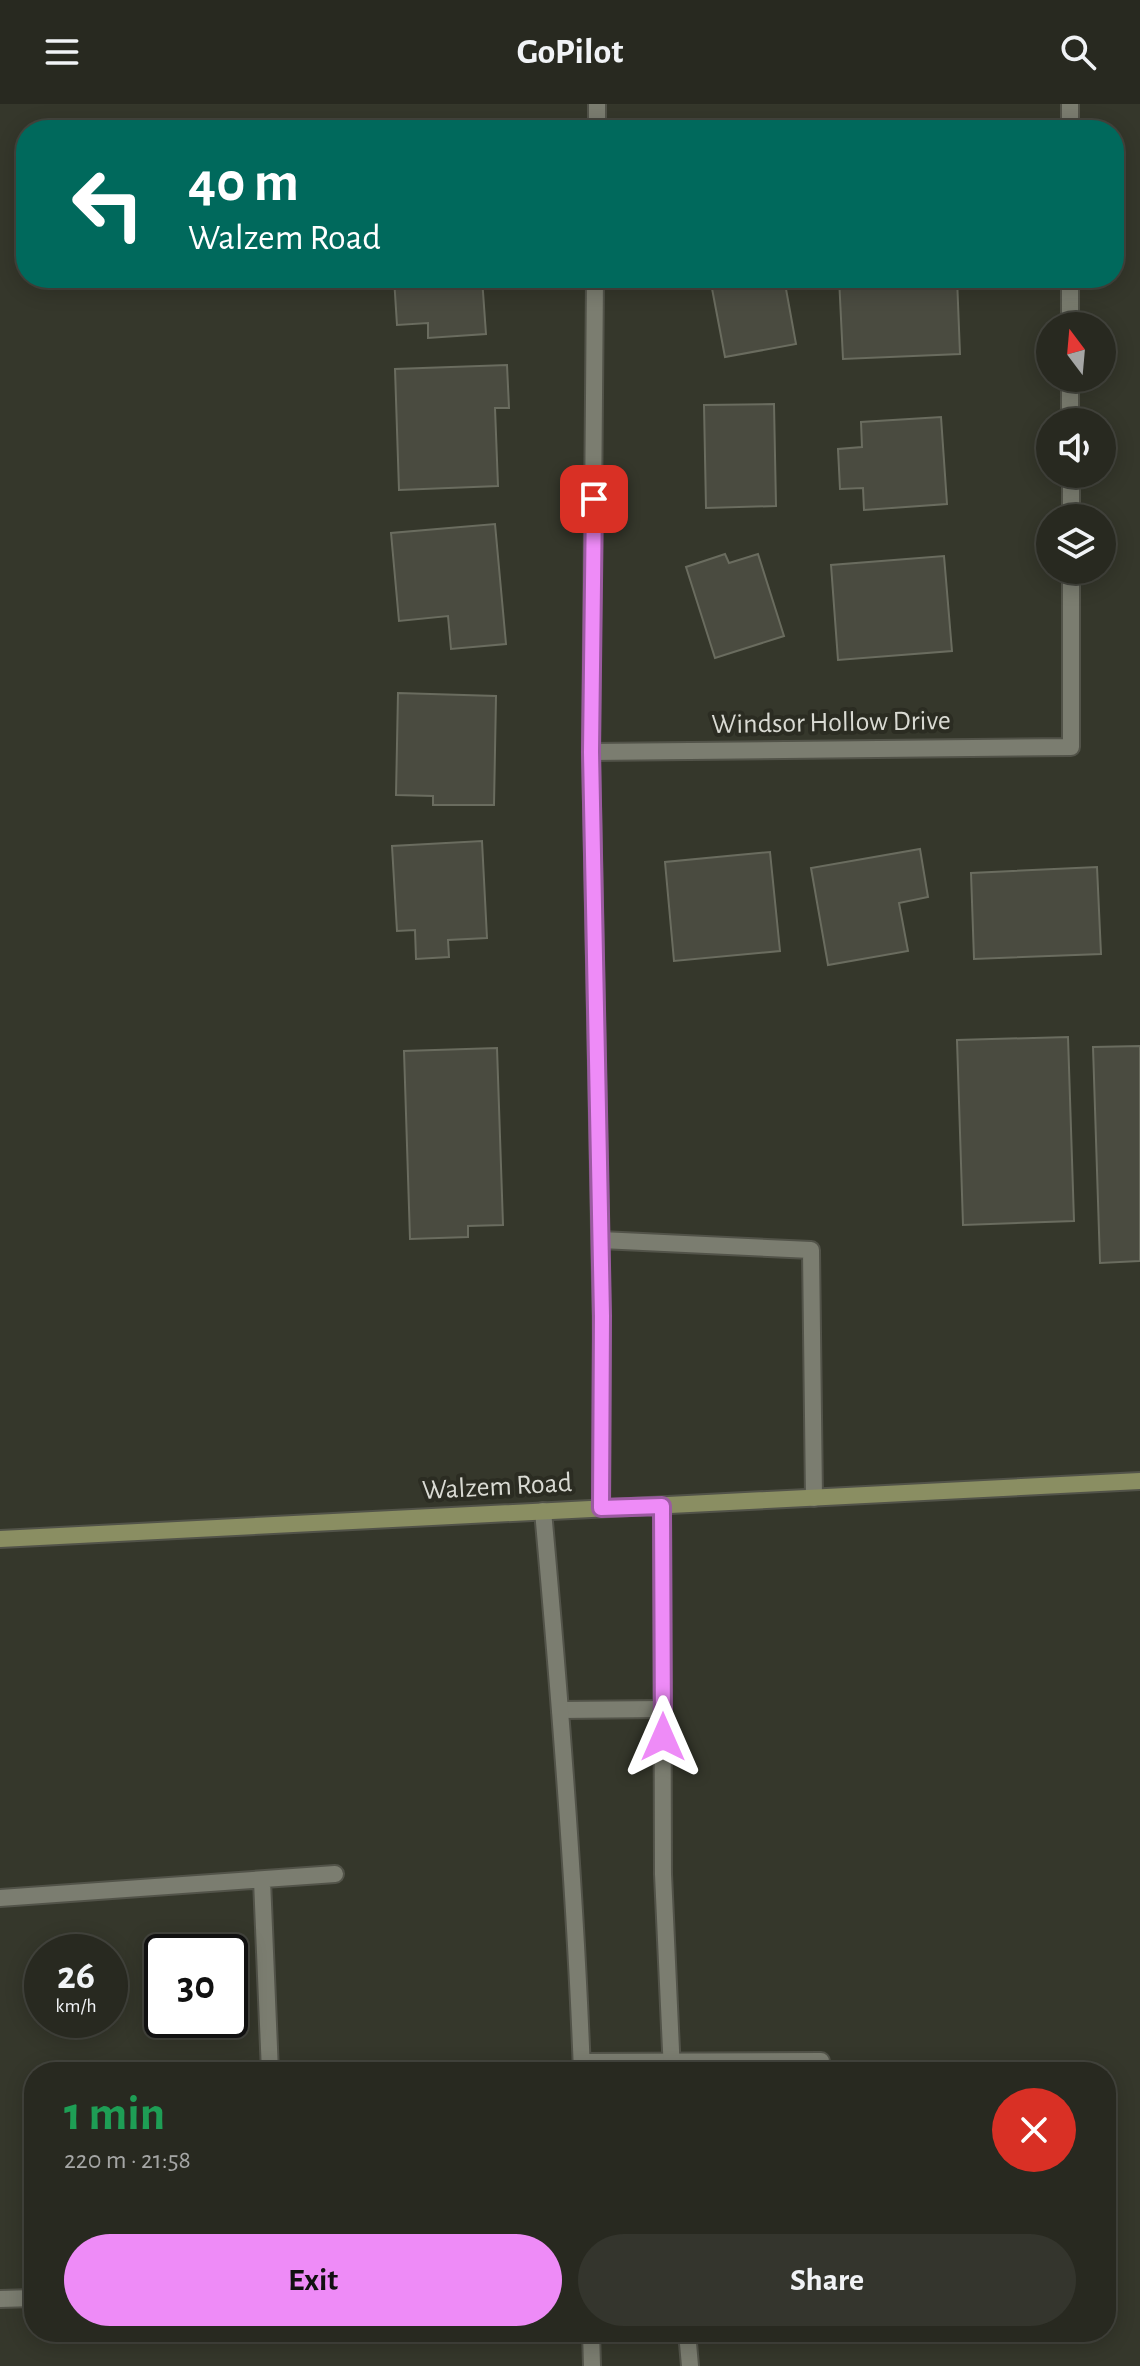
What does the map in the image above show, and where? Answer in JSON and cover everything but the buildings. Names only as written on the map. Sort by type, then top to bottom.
[{"type":"main road","name":"Walzem Road","points":[[0,1539],[1140,1481]]},
{"type":"street","points":[[595,288],[591,752],[601,1240],[601,1508]]},
{"type":"street","points":[[1070,288],[1070,312]]},
{"type":"street","name":"Windsor Hollow Drive","points":[[591,752],[1071,747],[1071,584]]},
{"type":"street","points":[[601,1240],[811,1250],[814,1498]]},
{"type":"street","points":[[662,1506],[663,1874],[672,2062]]},
{"type":"street","points":[[543,1511],[560,1710],[582,2062]]},
{"type":"street","points":[[560,1710],[663,1709]]},
{"type":"street","points":[[0,1898],[335,1874]]},
{"type":"street","points":[[262,1880],[270,2062]]},
{"type":"street","points":[[796,2062],[821,2061]]},
{"type":"street","points":[[0,2299],[24,2298]]},
{"type":"street","points":[[591,2342],[592,2366]]},
{"type":"street","points":[[688,2342],[690,2366]]},
{"type":"route","points":[[594,499],[591,752],[602,1316],[601,1508],[662,1506],[663,1737]]}]
